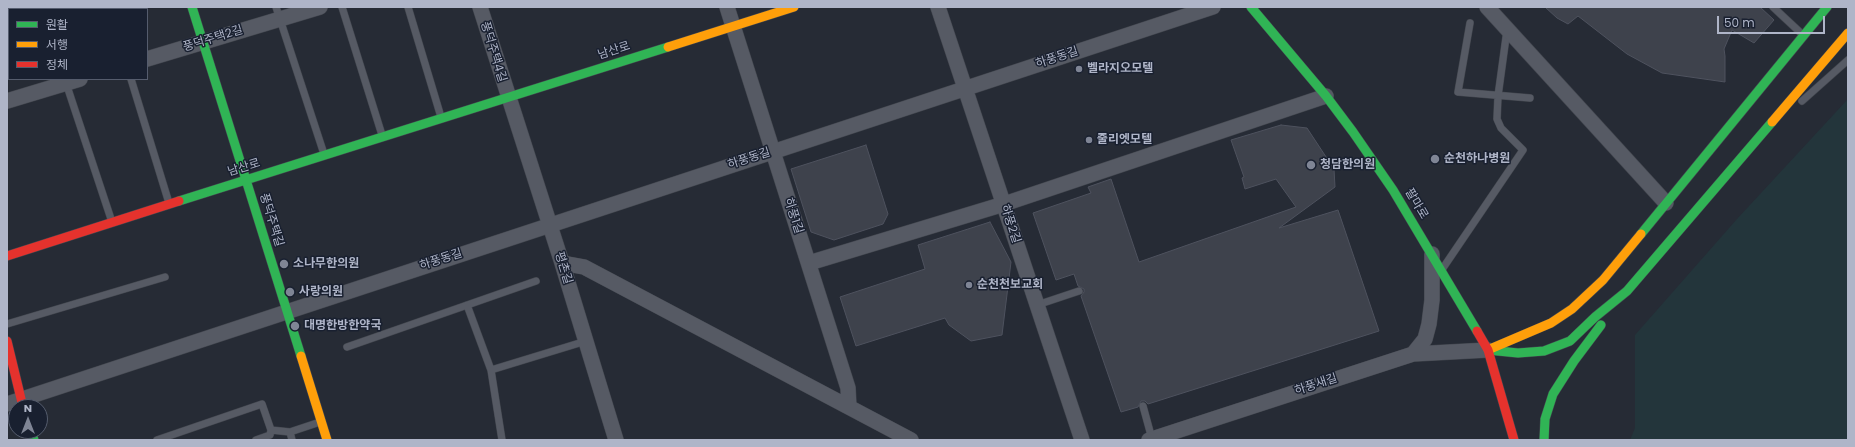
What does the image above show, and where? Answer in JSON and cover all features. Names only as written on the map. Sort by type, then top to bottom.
[{"type":"main road","name":"풍덕주택길","points":[[192,7],[327,440]]},
{"type":"main road","name":"남산로","points":[[7,256],[170,203],[325,156],[794,7]]},
{"type":"main road","name":"팔마로","points":[[1251,7],[1326,96],[1393,190],[1432,253],[1488,350],[1514,440]]},
{"type":"main road","points":[[1488,350],[1551,323],[1572,309],[1604,280],[1827,7]]},
{"type":"main road","points":[[1544,440],[1545,419],[1553,394],[1574,361],[1627,292],[1848,33]]},
{"type":"main road","points":[[1488,350],[1518,353],[1544,351],[1570,341],[1627,292]]},
{"type":"main road","points":[[7,341],[16,399]]},
{"type":"street","name":"풍덕주택2길","points":[[148,59],[204,42],[278,13],[320,7]]},
{"type":"street","name":"풍덕주택4길","points":[[480,7],[508,98]]},
{"type":"street","name":"하풍1길","points":[[727,7],[848,388],[849,407]]},
{"type":"street","name":"하풍2길","points":[[938,7],[964,89],[1004,204],[1082,440]]},
{"type":"street","name":"하풍동길","points":[[32,399],[286,312],[1213,7]]},
{"type":"street","points":[[1487,7],[1666,203]]},
{"type":"street","points":[[7,101],[73,81]]},
{"type":"street","points":[[809,263],[1004,204],[1326,96]]},
{"type":"street","name":"평촌길","points":[[508,98],[562,263],[616,440]]},
{"type":"street","points":[[1413,354],[1425,339],[1428,324],[1432,300],[1432,253]]},
{"type":"street","points":[[562,263],[584,267],[911,440]]},
{"type":"street","name":"하풍새길","points":[[1150,440],[1413,354],[1488,350]]},
{"type":"lane","points":[[342,7],[383,137]]},
{"type":"lane","points":[[408,7],[442,119]]},
{"type":"lane","points":[[1773,7],[1803,35]]},
{"type":"lane","points":[[278,13],[325,156]]},
{"type":"lane","points":[[1470,23],[1458,92],[1530,98]]},
{"type":"lane","points":[[1442,270],[1523,150],[1501,128],[1497,120],[1498,96],[1507,30]]},
{"type":"lane","points":[[1757,141],[1848,60]]},
{"type":"lane","points":[[131,80],[170,203]]},
{"type":"lane","points":[[73,81],[112,222]]},
{"type":"lane","points":[[7,324],[165,277]]},
{"type":"lane","points":[[347,347],[536,281]]},
{"type":"lane","points":[[1037,305],[1079,291]]},
{"type":"lane","points":[[467,305],[491,370],[502,440]]},
{"type":"lane","points":[[491,370],[586,341]]},
{"type":"lane","points":[[157,440],[262,404],[271,430],[270,435],[256,440]]},
{"type":"lane","points":[[1143,406],[1150,440]]},
{"type":"lane","points":[[271,430],[290,432],[321,422]]},
{"type":"lane","points":[[290,432],[292,440]]},
{"type":"shaded area","points":[[1848,99],[1848,440],[1630,440],[1635,428],[1635,335],[1737,219]]},
{"type":"building","points":[[1545,7],[1760,7],[1774,20],[1754,43],[1732,30],[1724,49],[1725,82],[1662,73],[1627,54],[1578,16],[1568,24],[1557,18]]},
{"type":"building","points":[[1281,125],[1307,128],[1334,169],[1335,187],[1279,228],[1338,210],[1379,331],[1148,404],[1145,401],[1141,401],[1138,407],[1121,412],[1081,296],[1084,289],[1078,286],[1074,274],[1056,280],[1033,213],[1091,193],[1088,187],[1111,179],[1139,262],[1296,207],[1276,179],[1245,189],[1242,178],[1244,177],[1231,140]]},
{"type":"building","points":[[866,145],[888,214],[883,224],[834,240],[811,232],[791,169]]},
{"type":"building","name":"순천천보교회","points":[[990,222],[1011,262],[1002,335],[971,341],[949,325],[945,318],[856,346],[840,297],[925,269],[918,245]]},
{"type":"traffic: fast","points":[[192,7],[301,356]]},
{"type":"traffic: fast","points":[[1251,7],[1326,96],[1353,132],[1393,190],[1477,331]]},
{"type":"traffic: fast","points":[[1641,234],[1827,7]]},
{"type":"traffic: fast","points":[[179,201],[668,47]]},
{"type":"traffic: fast","points":[[1488,350],[1518,353],[1544,351],[1570,341],[1595,317],[1627,291],[1772,122]]},
{"type":"traffic: fast","points":[[1544,440],[1545,419],[1553,394],[1574,361],[1601,325]]},
{"type":"traffic: slow","points":[[668,47],[794,7]]},
{"type":"traffic: slow","points":[[1772,122],[1848,33]]},
{"type":"traffic: slow","points":[[1490,349],[1551,323],[1572,309],[1603,280],[1641,234]]},
{"type":"traffic: slow","points":[[301,356],[327,440]]},
{"type":"traffic: jam","points":[[7,256],[179,201]]},
{"type":"traffic: jam","points":[[1477,331],[1488,350],[1514,440]]},
{"type":"traffic: jam","points":[[7,341],[21,399]]},
{"type":"place","name":"벨라지오모텔","points":[[1079,69]]},
{"type":"place","name":"줄리엣모텔","points":[[1089,140]]},
{"type":"place","name":"순천하나병원","points":[[1435,159]]},
{"type":"place","name":"청담한의원","points":[[1311,165]]},
{"type":"place","name":"소나무한의원","points":[[284,264]]},
{"type":"place","name":"순천천보교회","points":[[969,285]]},
{"type":"place","name":"사랑의원","points":[[290,292]]},
{"type":"place","name":"대명한방한약국","points":[[295,326]]}]
